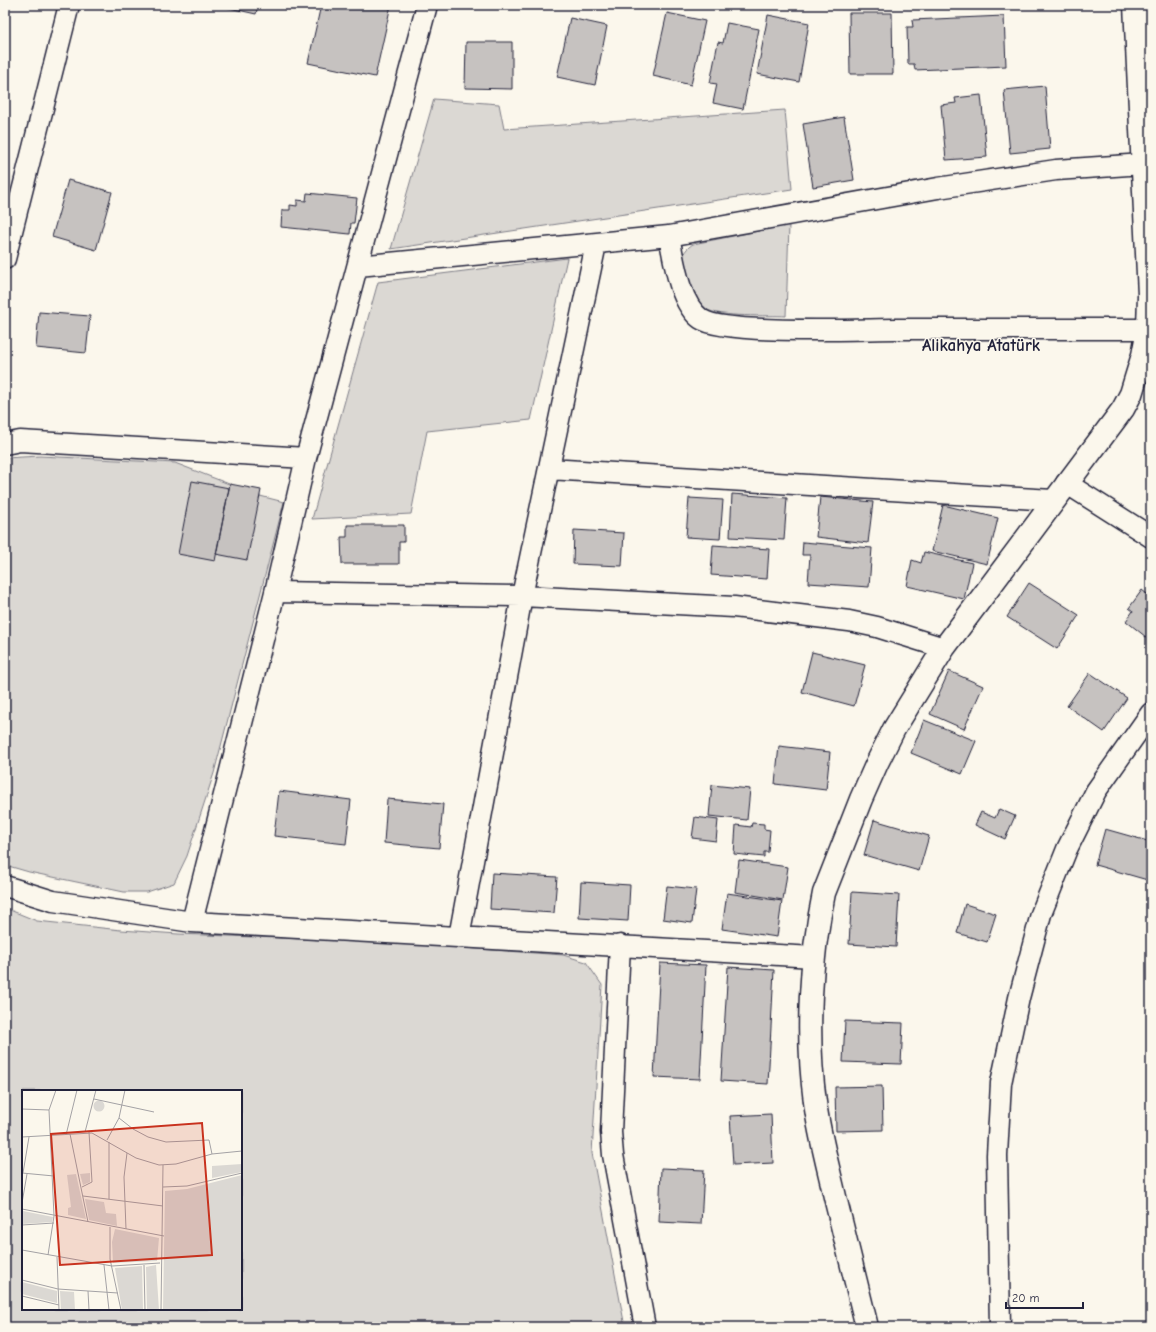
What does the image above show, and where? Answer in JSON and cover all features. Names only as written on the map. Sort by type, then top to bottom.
[{"type":"street","points":[[5,259],[69,5]]},
{"type":"street","points":[[192,922],[275,592],[306,458],[428,5]]},
{"type":"street","points":[[867,1327],[826,1160],[815,1102],[812,1075],[811,1014],[814,957],[824,893],[861,799],[894,729],[944,648],[1053,500],[1109,430],[1123,409],[1137,376],[1148,329],[1150,296],[1143,164],[1146,131],[1135,5]]},
{"type":"street","points":[[358,266],[669,236],[938,188],[1056,170],[1143,164]]},
{"type":"street","points":[[669,236],[679,280],[688,304],[694,313],[710,324],[789,330],[1148,329]]},
{"type":"street","points":[[459,937],[522,596],[596,244]]},
{"type":"street","points":[[5,444],[20,441],[306,458]]},
{"type":"street","points":[[549,469],[1053,500]]},
{"type":"street","points":[[1066,483],[1151,537]]},
{"type":"street","points":[[275,592],[522,596],[734,607],[819,616],[877,627],[944,648]]},
{"type":"street","points":[[1000,1327],[997,1147],[1001,1083],[1019,998],[1041,914],[1067,849],[1096,791],[1151,713]]},
{"type":"street","points":[[5,886],[53,901],[192,922],[814,957]]},
{"type":"street","points":[[620,945],[612,1140],[615,1176],[645,1327]]},
{"type":"shaded area","points":[[434,99],[499,104],[504,129],[785,110],[792,189],[391,249]]},
{"type":"shaded area","points":[[789,225],[786,316],[744,316],[722,314],[706,309],[698,302],[690,288],[683,268],[682,260],[684,253],[689,247],[693,244]]},
{"type":"shaded area","points":[[567,258],[531,420],[427,431],[411,514],[312,519],[378,282]]},
{"type":"shaded area","points":[[40,456],[175,463],[260,496],[284,502],[214,773],[187,856],[174,883],[147,892],[124,892],[29,872],[5,865],[5,458]]},
{"type":"shaded area","points":[[5,908],[37,921],[121,930],[178,934],[380,942],[563,955],[586,962],[602,985],[592,1153],[625,1327],[5,1327]]},
{"type":"building","points":[[216,5],[258,5],[256,14]]},
{"type":"building","points":[[321,5],[391,5],[375,77],[308,63]]},
{"type":"building","points":[[667,13],[705,21],[691,85],[653,76]]},
{"type":"building","points":[[849,13],[892,13],[893,74],[850,74]]},
{"type":"building","points":[[768,15],[809,23],[799,82],[757,74]]},
{"type":"building","points":[[1004,16],[1006,66],[915,70],[914,64],[908,64],[907,27],[913,27],[912,20]]},
{"type":"building","points":[[570,18],[607,26],[595,85],[557,77]]},
{"type":"building","points":[[727,23],[759,29],[743,109],[713,103],[717,84],[710,83],[718,42],[723,43]]},
{"type":"building","points":[[466,42],[512,42],[512,89],[465,88]]},
{"type":"building","points":[[1045,86],[1050,149],[1010,153],[1004,90]]},
{"type":"building","points":[[981,95],[987,157],[946,160],[941,105],[956,103],[955,98]]},
{"type":"building","points":[[844,117],[854,180],[813,187],[803,124]]},
{"type":"building","points":[[68,180],[112,192],[96,250],[52,237]]},
{"type":"building","points":[[307,193],[357,198],[354,223],[351,223],[350,234],[281,227],[282,210],[290,210],[290,205],[297,206],[297,200],[306,201]]},
{"type":"building","points":[[39,312],[90,316],[86,353],[36,348]]},
{"type":"building","points":[[192,481],[229,488],[215,561],[178,554]]},
{"type":"building","points":[[230,484],[261,490],[247,560],[216,554]]},
{"type":"building","points":[[732,494],[787,498],[784,540],[730,537]]},
{"type":"building","points":[[820,497],[873,502],[868,543],[816,537]]},
{"type":"building","points":[[689,498],[723,500],[720,539],[686,537]]},
{"type":"building","points":[[943,505],[998,518],[987,564],[932,551]]},
{"type":"building","points":[[347,525],[404,525],[404,542],[399,542],[399,564],[342,564],[341,537],[347,537]]},
{"type":"building","points":[[574,530],[624,533],[622,566],[573,564]]},
{"type":"building","points":[[803,542],[872,548],[869,587],[808,583],[810,555],[802,555]]},
{"type":"building","points":[[713,545],[769,549],[767,579],[711,575]]},
{"type":"building","points":[[924,552],[972,563],[964,599],[907,586],[912,560],[921,563]]},
{"type":"building","points":[[1029,583],[1079,615],[1057,649],[1007,617]]},
{"type":"building","points":[[1151,589],[1151,641],[1126,621],[1133,611],[1129,608],[1142,590],[1147,594]]},
{"type":"building","points":[[812,652],[865,665],[854,706],[802,692]]},
{"type":"building","points":[[949,671],[983,686],[964,729],[930,714]]},
{"type":"building","points":[[1090,673],[1127,698],[1104,732],[1067,706]]},
{"type":"building","points":[[924,720],[976,741],[962,774],[911,753]]},
{"type":"building","points":[[779,746],[830,752],[826,790],[775,784]]},
{"type":"building","points":[[712,785],[750,789],[747,820],[709,816]]},
{"type":"building","points":[[279,791],[351,800],[346,844],[274,836]]},
{"type":"building","points":[[387,799],[443,804],[439,848],[384,843]]},
{"type":"building","points":[[999,809],[1015,816],[1005,839],[975,825],[981,812],[995,818]]},
{"type":"building","points":[[695,817],[718,820],[716,841],[692,838]]},
{"type":"building","points":[[874,820],[929,836],[919,871],[864,855]]},
{"type":"building","points":[[752,823],[764,824],[764,829],[770,830],[768,852],[764,852],[764,857],[734,854],[736,825],[751,827]]},
{"type":"building","points":[[1105,829],[1151,842],[1151,881],[1095,865]]},
{"type":"building","points":[[739,860],[788,867],[783,900],[735,892]]},
{"type":"building","points":[[492,873],[557,877],[554,913],[490,909]]},
{"type":"building","points":[[581,882],[630,885],[628,921],[579,918]]},
{"type":"building","points":[[667,886],[696,889],[692,923],[663,919]]},
{"type":"building","points":[[852,892],[899,895],[896,947],[849,944]]},
{"type":"building","points":[[727,893],[782,901],[777,937],[722,929]]},
{"type":"building","points":[[965,904],[996,914],[987,942],[957,933]]},
{"type":"building","points":[[660,963],[706,965],[700,1079],[654,1077]]},
{"type":"building","points":[[728,967],[774,970],[768,1084],[721,1081]]},
{"type":"building","points":[[845,1021],[903,1023],[901,1064],[843,1062]]},
{"type":"building","points":[[882,1086],[883,1130],[836,1131],[835,1087]]},
{"type":"building","points":[[771,1114],[773,1163],[733,1165],[730,1116]]},
{"type":"building","points":[[661,1168],[704,1170],[701,1224],[659,1222]]},
{"type":"district","name":"Alikahya Atatürk","points":[[981,345]]}]
